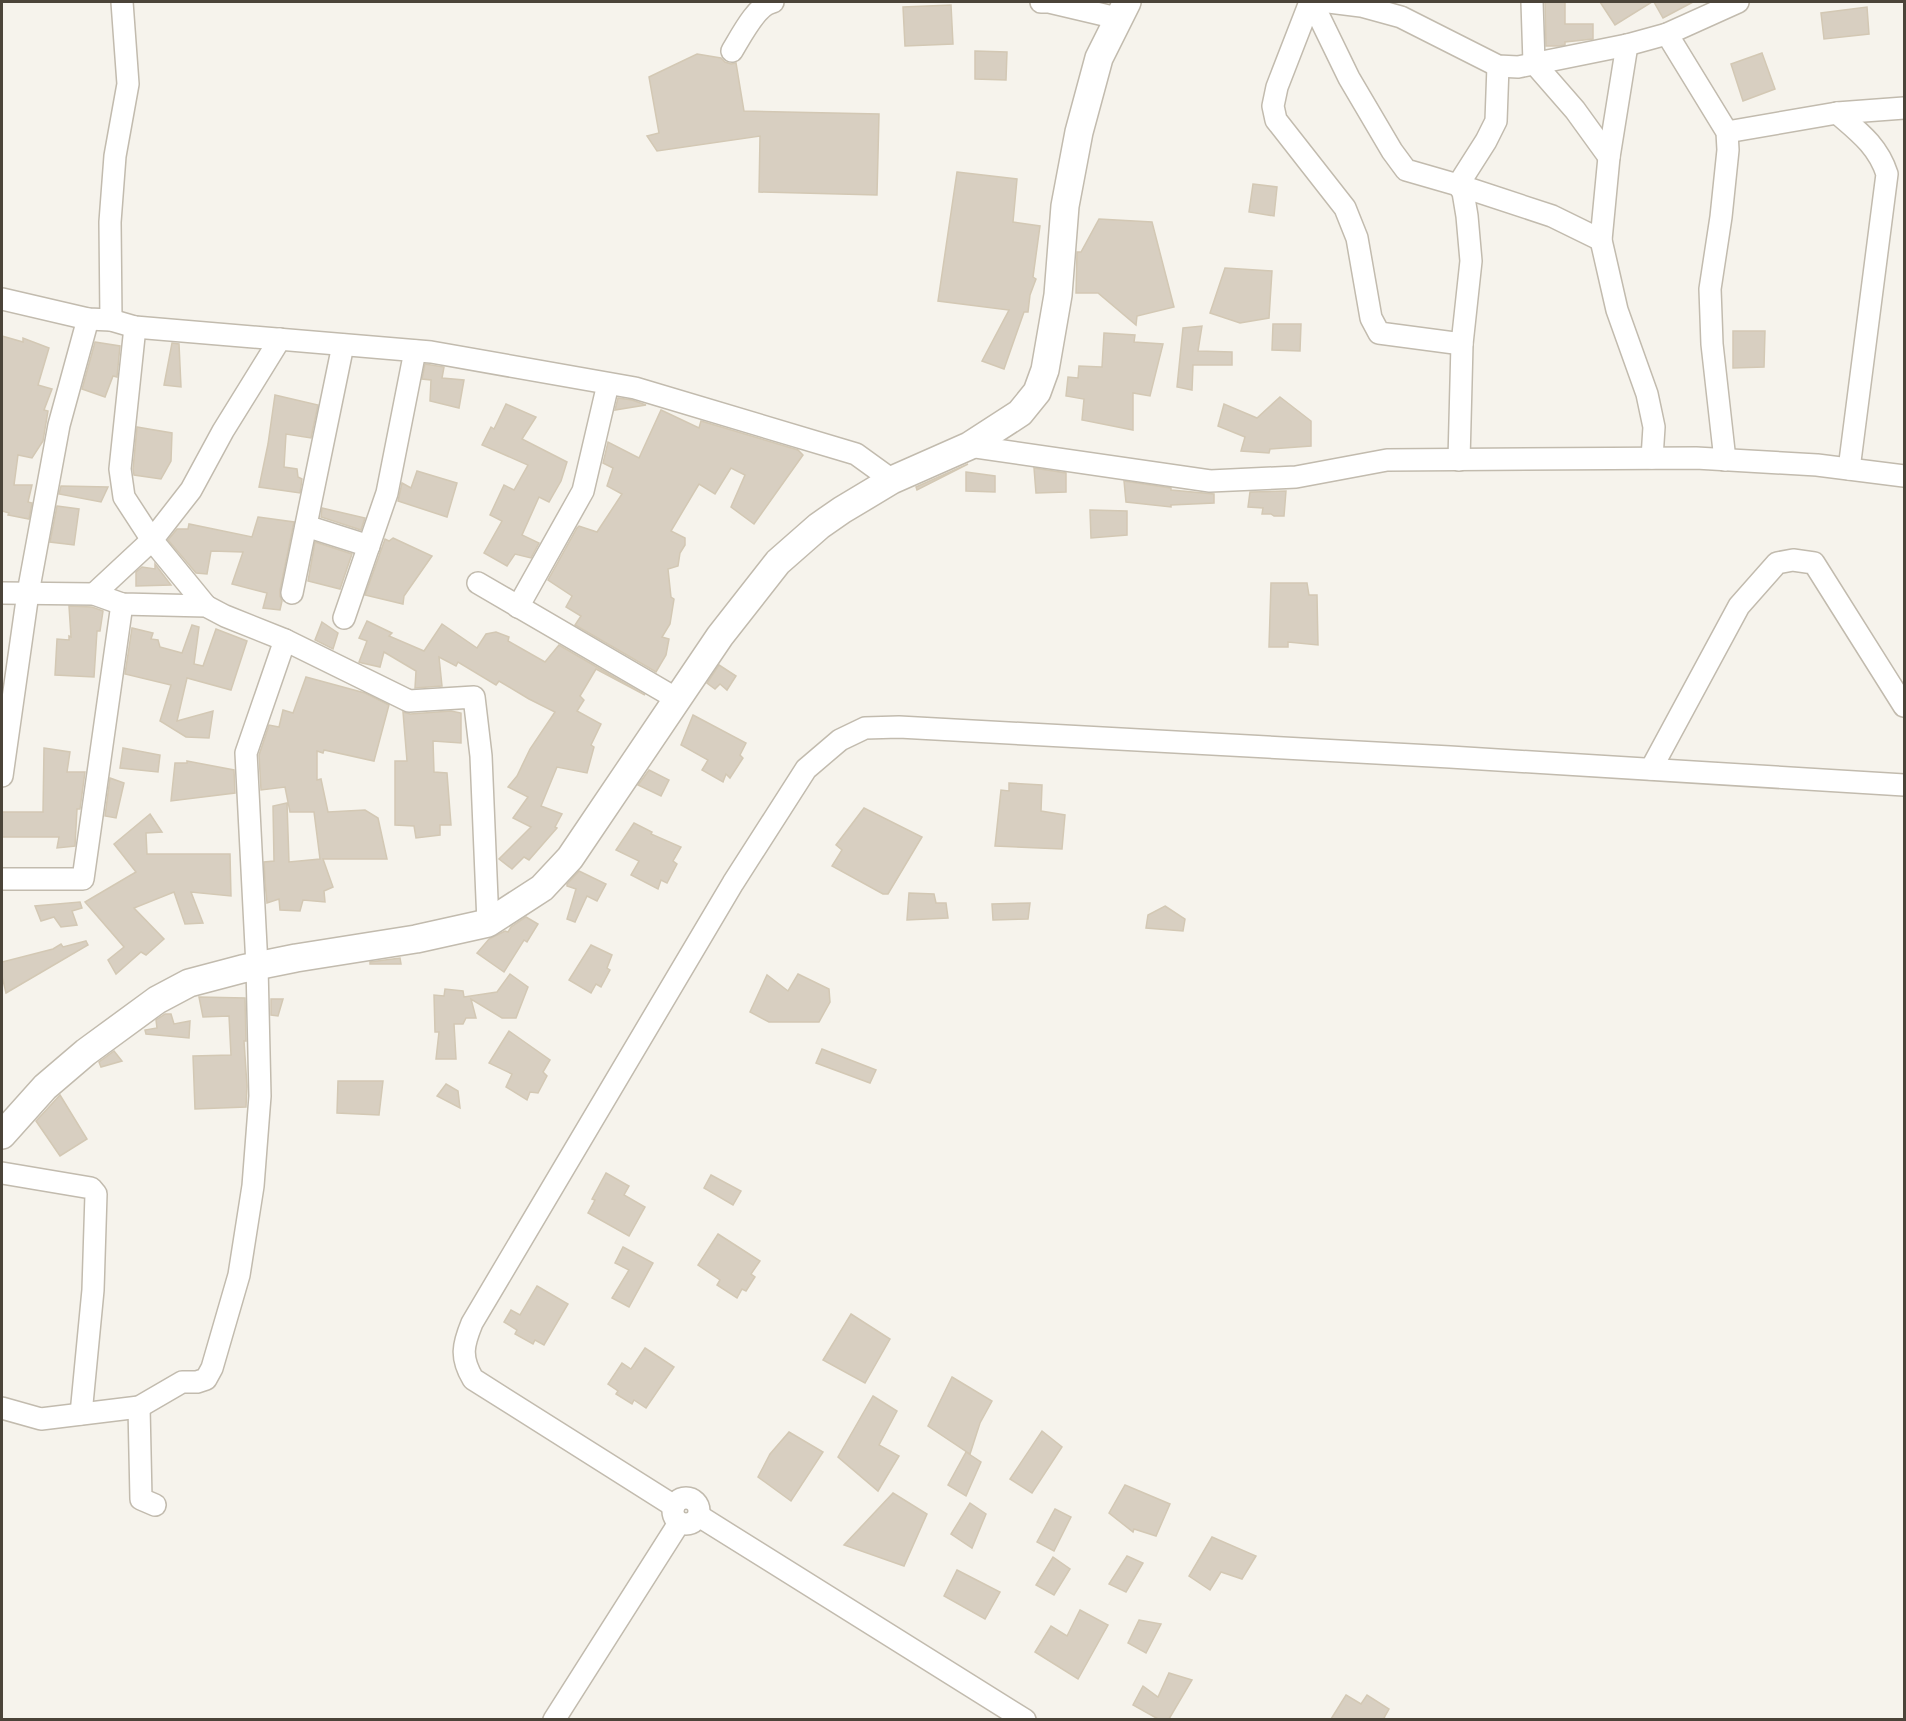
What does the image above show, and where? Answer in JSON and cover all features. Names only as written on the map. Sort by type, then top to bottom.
[{"type":"street","points":[[111,320],[111,211],[115,156],[128,84],[122,2]]},
{"type":"street","points":[[732,51],[752,19],[766,3],[773,2]]},
{"type":"street","points":[[2,1135],[52,1081],[86,1052],[157,1000],[189,983],[257,966],[416,939],[488,923],[542,888],[570,858],[720,636],[778,562],[819,526],[892,480],[969,446],[1020,413],[1037,392],[1045,370],[1058,295],[1065,206],[1079,132],[1099,58],[1122,10],[1041,2]]},
{"type":"street","points":[[1311,2],[1350,78],[1392,151],[1406,170],[1552,216],[1601,240]]},
{"type":"street","points":[[1311,2],[1276,87],[1273,106],[1276,120],[1345,208],[1357,238],[1371,318],[1379,333],[1462,345]]},
{"type":"street","points":[[1329,2],[1361,6],[1401,17],[1498,66],[1518,66],[1627,45],[1666,34],[1738,2]]},
{"type":"street","points":[[1532,2],[1534,63],[1575,110],[1609,157]]},
{"type":"street","points":[[1666,34],[1726,132],[1728,150],[1710,289],[1712,344],[1725,460]]},
{"type":"street","points":[[1627,45],[1609,157],[1601,240],[1617,310],[1647,394],[1654,427],[1652,459]]},
{"type":"street","points":[[1458,185],[1496,121],[1498,66]]},
{"type":"street","points":[[1726,132],[1837,113],[1905,108]]},
{"type":"street","points":[[1837,113],[1882,157],[1887,174],[1849,470]]},
{"type":"street","points":[[1458,185],[1463,192],[1471,261],[1462,345],[1459,460]]},
{"type":"street","points":[[2,299],[88,319],[111,320],[135,327],[415,351],[635,388],[856,454],[892,480]]},
{"type":"street","points":[[2,776],[28,593],[59,425],[88,319]]},
{"type":"street","points":[[135,327],[120,469],[124,498],[152,540],[206,606],[285,640],[409,701],[474,697],[481,756],[488,923]]},
{"type":"street","points":[[94,594],[152,540],[190,490],[223,431],[280,339]]},
{"type":"street","points":[[292,593],[343,345]]},
{"type":"street","points":[[344,618],[387,493],[415,351]]},
{"type":"street","points":[[518,607],[583,491],[608,384]]},
{"type":"street","points":[[969,446],[1210,481],[1296,477],[1387,460],[1725,460],[1817,465],[1905,476]]},
{"type":"street","points":[[306,526],[369,546]]},
{"type":"street","points":[[1652,769],[1739,606],[1777,563],[1793,560],[1814,563],[1905,706]]},
{"type":"street","points":[[478,583],[677,699]]},
{"type":"street","points":[[2,593],[94,594],[122,604],[206,606]]},
{"type":"street","points":[[2,879],[83,879],[122,604]]},
{"type":"street","points":[[2,1408],[41,1419],[139,1407],[182,1382],[197,1382],[206,1379],[212,1368],[239,1275],[253,1186],[260,1096],[257,966],[246,753],[285,640]]},
{"type":"street","points":[[1025,1719],[684,1515],[473,1379],[467,1369],[464,1356],[465,1341],[472,1323],[733,883],[807,769],[840,740],[865,728],[899,727],[1905,785]]},
{"type":"street","points":[[2,1173],[91,1188],[96,1194],[93,1290],[81,1414]]},
{"type":"street","points":[[139,1407],[141,1499],[155,1504]]},
{"type":"street","points":[[554,1719],[684,1515]]},
{"type":"building","points":[[1545,2],[1565,2],[1565,24],[1593,24],[1593,39],[1565,42],[1565,45],[1559,46],[1546,46]]},
{"type":"building","points":[[1600,2],[1652,2],[1615,25]]},
{"type":"building","points":[[1654,2],[1693,2],[1663,18]]},
{"type":"building","points":[[951,5],[953,44],[905,46],[903,7]]},
{"type":"building","points":[[1867,7],[1869,34],[1824,39],[1821,13]]},
{"type":"building","points":[[975,51],[1007,52],[1006,80],[975,79]]},
{"type":"building","points":[[1762,53],[1775,89],[1743,101],[1731,64]]},
{"type":"building","points":[[697,54],[721,58],[731,64],[736,63],[744,111],[879,114],[877,195],[759,192],[760,136],[657,151],[647,136],[659,133],[649,77]]},
{"type":"building","points":[[957,172],[1017,179],[1013,222],[1040,226],[1033,277],[1036,279],[1030,295],[1028,312],[1024,312],[1004,369],[982,361],[1009,310],[938,301]]},
{"type":"building","points":[[1253,184],[1277,187],[1274,216],[1249,212]]},
{"type":"building","points":[[1099,219],[1152,222],[1174,307],[1137,316],[1136,325],[1098,293],[1076,293],[1077,252],[1081,252]]},
{"type":"building","points":[[1225,268],[1272,271],[1269,318],[1240,323],[1210,313]]},
{"type":"building","points":[[1273,324],[1301,324],[1300,351],[1272,350]]},
{"type":"building","points":[[1202,326],[1198,351],[1232,352],[1232,365],[1193,365],[1192,390],[1177,387],[1183,328]]},
{"type":"building","points":[[1733,331],[1765,331],[1764,367],[1733,368]]},
{"type":"building","points":[[1104,333],[1135,335],[1134,342],[1163,344],[1150,396],[1133,393],[1133,430],[1082,420],[1084,399],[1066,396],[1068,377],[1078,378],[1079,366],[1102,367]]},
{"type":"building","points":[[2,336],[23,342],[23,338],[49,348],[38,385],[52,389],[44,410],[48,411],[43,441],[32,458],[18,455],[14,485],[32,485],[28,502],[32,503],[29,519],[8,515],[9,513],[2,511]]},
{"type":"building","points":[[95,342],[120,346],[117,377],[113,376],[105,397],[82,389]]},
{"type":"building","points":[[172,343],[179,344],[181,387],[164,385]]},
{"type":"building","points":[[425,364],[444,367],[442,378],[464,380],[459,408],[430,401],[431,380],[422,379]]},
{"type":"building","points":[[275,395],[318,405],[311,438],[286,434],[284,467],[297,469],[298,477],[302,479],[300,493],[259,487]]},
{"type":"building","points":[[1280,397],[1311,421],[1311,446],[1270,449],[1269,453],[1241,451],[1245,437],[1218,426],[1224,404],[1257,418]]},
{"type":"building","points":[[618,398],[632,400],[646,405],[615,410]]},
{"type":"building","points":[[506,404],[536,417],[522,439],[567,462],[561,481],[549,502],[539,497],[522,535],[539,543],[531,558],[515,554],[507,566],[484,553],[502,521],[490,515],[504,485],[514,490],[528,465],[482,445],[491,427],[494,429]]},
{"type":"building","points":[[661,410],[699,428],[701,421],[798,450],[803,455],[754,524],[731,507],[745,475],[731,468],[715,494],[699,484],[671,531],[685,538],[685,545],[680,553],[678,566],[668,569],[671,597],[674,599],[670,624],[662,637],[669,639],[666,655],[656,672],[575,625],[581,616],[566,607],[572,596],[548,580],[577,528],[579,526],[597,532],[622,494],[607,486],[613,468],[603,463],[608,442],[639,458]]},
{"type":"building","points":[[137,427],[172,433],[171,461],[161,479],[134,475]]},
{"type":"building","points":[[968,464],[917,490],[916,487]]},
{"type":"building","points":[[1034,468],[1066,473],[1066,492],[1036,493]]},
{"type":"building","points":[[417,471],[457,483],[447,517],[398,501],[402,483],[411,488]]},
{"type":"building","points":[[966,472],[995,476],[995,492],[966,491]]},
{"type":"building","points":[[1124,481],[1171,488],[1171,490],[1214,494],[1214,503],[1171,505],[1171,507],[1126,502]]},
{"type":"building","points":[[61,486],[108,487],[101,502],[59,494]]},
{"type":"building","points":[[1286,491],[1284,516],[1262,514],[1263,508],[1248,507],[1250,492]]},
{"type":"building","points":[[57,506],[79,509],[74,545],[50,542]]},
{"type":"building","points":[[322,508],[365,518],[361,530],[321,517]]},
{"type":"building","points":[[1090,510],[1127,511],[1127,535],[1091,538]]},
{"type":"building","points":[[258,517],[294,522],[280,590],[282,601],[280,610],[263,608],[267,593],[232,584],[243,552],[211,551],[207,574],[196,573],[168,540],[177,529],[188,529],[189,524],[252,537]]},
{"type":"building","points":[[393,538],[432,556],[404,596],[403,604],[365,595],[385,539],[389,541]]},
{"type":"building","points":[[315,542],[352,554],[340,589],[308,581]]},
{"type":"building","points":[[155,564],[171,585],[136,586],[136,572],[142,567],[155,569]]},
{"type":"building","points":[[1271,583],[1307,583],[1309,595],[1317,595],[1318,645],[1288,642],[1288,647],[1269,647]]},
{"type":"building","points":[[69,606],[92,607],[103,611],[100,631],[97,631],[94,677],[55,675],[57,639],[69,640],[69,636],[71,637]]},
{"type":"building","points":[[367,621],[392,633],[389,636],[424,651],[442,624],[477,648],[486,634],[496,632],[509,637],[508,641],[545,662],[559,645],[645,695],[596,669],[580,696],[584,700],[577,711],[601,724],[591,745],[594,747],[587,773],[557,767],[541,806],[562,814],[555,827],[557,828],[529,860],[524,857],[512,869],[499,859],[531,827],[513,818],[528,797],[508,787],[555,712],[499,681],[496,685],[458,662],[456,666],[439,657],[442,686],[415,688],[416,671],[384,652],[380,667],[359,662],[367,641],[359,638]]},
{"type":"building","points":[[322,622],[338,633],[333,649],[315,640]]},
{"type":"building","points":[[192,625],[199,627],[194,664],[203,666],[216,629],[247,641],[231,690],[187,678],[177,721],[213,711],[209,738],[186,737],[160,721],[171,685],[125,674],[132,628],[153,633],[151,639],[158,640],[160,647],[182,653]]},
{"type":"building","points":[[719,665],[736,676],[727,690],[720,684],[715,689],[707,683]]},
{"type":"building","points":[[306,677],[365,693],[389,705],[374,761],[324,750],[323,753],[317,751],[317,780],[321,779],[328,812],[365,810],[378,818],[387,859],[323,859],[333,887],[324,891],[325,902],[303,900],[300,911],[280,910],[279,899],[267,903],[265,882],[264,862],[274,861],[273,806],[287,803],[289,862],[320,859],[314,812],[290,812],[285,787],[261,790],[259,755],[269,725],[279,727],[283,710],[293,713]]},
{"type":"building","points":[[451,711],[461,713],[461,743],[433,741],[434,772],[447,773],[451,825],[440,825],[440,835],[416,838],[414,826],[395,825],[395,761],[407,761],[403,712],[410,714]]},
{"type":"building","points":[[693,715],[746,743],[740,755],[743,758],[730,778],[726,774],[723,782],[702,770],[708,760],[681,745]]},
{"type":"building","points":[[44,748],[70,752],[67,772],[85,772],[80,809],[77,809],[75,846],[57,848],[59,837],[2,837],[2,812],[43,812]]},
{"type":"building","points":[[123,748],[160,755],[158,772],[120,768]]},
{"type":"building","points":[[187,761],[234,770],[235,793],[171,801],[175,763],[187,763]]},
{"type":"building","points":[[649,770],[669,780],[661,796],[638,785]]},
{"type":"building","points":[[110,778],[124,783],[116,818],[105,816]]},
{"type":"building","points":[[1009,783],[1042,785],[1041,811],[1065,815],[1062,849],[995,846],[1001,790],[1009,791]]},
{"type":"building","points":[[864,808],[922,837],[888,894],[883,894],[832,866],[842,850],[836,845]]},
{"type":"building","points":[[150,814],[162,832],[146,833],[147,854],[230,854],[231,896],[191,892],[203,923],[185,924],[174,892],[134,908],[164,939],[146,955],[141,952],[116,974],[108,960],[124,947],[85,902],[136,872],[114,844]]},
{"type":"building","points":[[634,823],[652,832],[651,834],[681,847],[673,861],[677,864],[667,883],[661,880],[658,889],[631,875],[639,861],[616,850]]},
{"type":"building","points":[[579,871],[606,884],[597,901],[587,896],[575,922],[567,919],[576,889],[567,884]]},
{"type":"building","points":[[909,893],[934,894],[936,903],[946,903],[948,918],[907,920]]},
{"type":"building","points":[[80,902],[82,908],[72,911],[77,925],[61,927],[54,917],[41,921],[35,906]]},
{"type":"building","points":[[1030,903],[1028,919],[993,920],[992,904]]},
{"type":"building","points":[[1165,906],[1185,919],[1183,931],[1146,928],[1148,915]]},
{"type":"building","points":[[526,917],[538,924],[527,942],[524,940],[504,972],[477,953],[489,939],[505,931],[508,932],[511,927]]},
{"type":"building","points":[[86,941],[88,945],[6,993],[2,962],[53,949],[61,944],[63,947]]},
{"type":"building","points":[[591,945],[612,955],[607,968],[610,970],[601,987],[596,984],[591,993],[569,980]]},
{"type":"building","points":[[400,958],[401,964],[370,964],[370,962]]},
{"type":"building","points":[[510,974],[528,987],[516,1018],[502,1018],[471,999],[476,1018],[466,1018],[463,1024],[454,1024],[456,1059],[436,1059],[439,1032],[435,1032],[434,995],[444,996],[445,989],[463,991],[464,997],[497,992]]},
{"type":"building","points":[[798,974],[829,989],[830,1002],[819,1022],[769,1022],[750,1012],[767,975],[788,991]]},
{"type":"building","points":[[199,997],[245,998],[246,1107],[195,1109],[193,1056],[231,1055],[229,1016],[203,1017]]},
{"type":"building","points":[[271,999],[283,999],[278,1016],[271,1015]]},
{"type":"building","points":[[165,1014],[171,1014],[174,1024],[190,1021],[189,1038],[146,1034],[145,1030],[157,1028],[156,1020]]},
{"type":"building","points":[[509,1031],[550,1060],[543,1072],[547,1076],[538,1093],[530,1092],[527,1100],[506,1087],[512,1074],[489,1063]]},
{"type":"building","points":[[822,1049],[876,1070],[870,1083],[816,1063]]},
{"type":"building","points":[[114,1051],[122,1061],[101,1067],[99,1062]]},
{"type":"building","points":[[338,1081],[383,1081],[379,1115],[337,1113]]},
{"type":"building","points":[[446,1084],[458,1091],[460,1108],[437,1096]]},
{"type":"building","points":[[60,1095],[87,1139],[60,1156],[36,1121]]},
{"type":"building","points":[[606,1173],[629,1186],[624,1195],[645,1207],[629,1236],[588,1213],[595,1200],[592,1199]]},
{"type":"building","points":[[711,1175],[741,1191],[733,1205],[704,1188]]},
{"type":"building","points":[[718,1234],[760,1261],[751,1274],[755,1277],[746,1291],[742,1289],[737,1298],[717,1285],[720,1280],[698,1265]]},
{"type":"building","points":[[623,1247],[653,1263],[629,1307],[612,1298],[629,1270],[615,1263]]},
{"type":"building","points":[[537,1286],[568,1304],[544,1345],[535,1340],[533,1344],[515,1334],[517,1330],[504,1322],[511,1310],[520,1315]]},
{"type":"building","points":[[851,1314],[890,1339],[865,1383],[823,1360]]},
{"type":"building","points":[[645,1348],[674,1367],[646,1408],[634,1400],[632,1404],[616,1394],[618,1391],[608,1384],[622,1363],[631,1369]]},
{"type":"building","points":[[952,1377],[992,1401],[980,1423],[970,1454],[928,1426]]},
{"type":"building","points":[[873,1396],[897,1411],[879,1445],[899,1456],[878,1491],[838,1457]]},
{"type":"building","points":[[1042,1431],[1062,1447],[1032,1493],[1010,1479]]},
{"type":"building","points":[[789,1432],[823,1452],[791,1501],[758,1477],[770,1454]]},
{"type":"building","points":[[966,1452],[981,1462],[966,1496],[948,1485]]},
{"type":"building","points":[[1125,1485],[1170,1504],[1156,1536],[1134,1529],[1133,1532],[1109,1513]]},
{"type":"building","points":[[893,1493],[927,1514],[904,1566],[844,1545]]},
{"type":"building","points":[[970,1503],[986,1514],[972,1548],[951,1534]]},
{"type":"building","points":[[1055,1509],[1071,1517],[1054,1551],[1037,1542]]},
{"type":"building","points":[[1212,1537],[1256,1556],[1242,1579],[1221,1572],[1210,1590],[1189,1576]]},
{"type":"building","points":[[1127,1556],[1143,1563],[1126,1592],[1109,1584]]},
{"type":"building","points":[[1053,1557],[1070,1569],[1054,1595],[1036,1585]]},
{"type":"building","points":[[957,1570],[1000,1592],[985,1619],[944,1596]]},
{"type":"building","points":[[1080,1610],[1108,1625],[1078,1679],[1035,1652],[1051,1626],[1067,1636]]},
{"type":"building","points":[[1139,1620],[1161,1624],[1146,1653],[1128,1643]]},
{"type":"building","points":[[1169,1673],[1192,1680],[1169,1719],[1158,1719],[1133,1705],[1143,1686],[1158,1697]]},
{"type":"building","points":[[1346,1695],[1361,1704],[1367,1695],[1389,1709],[1384,1718],[1386,1719],[1331,1719]]}]
